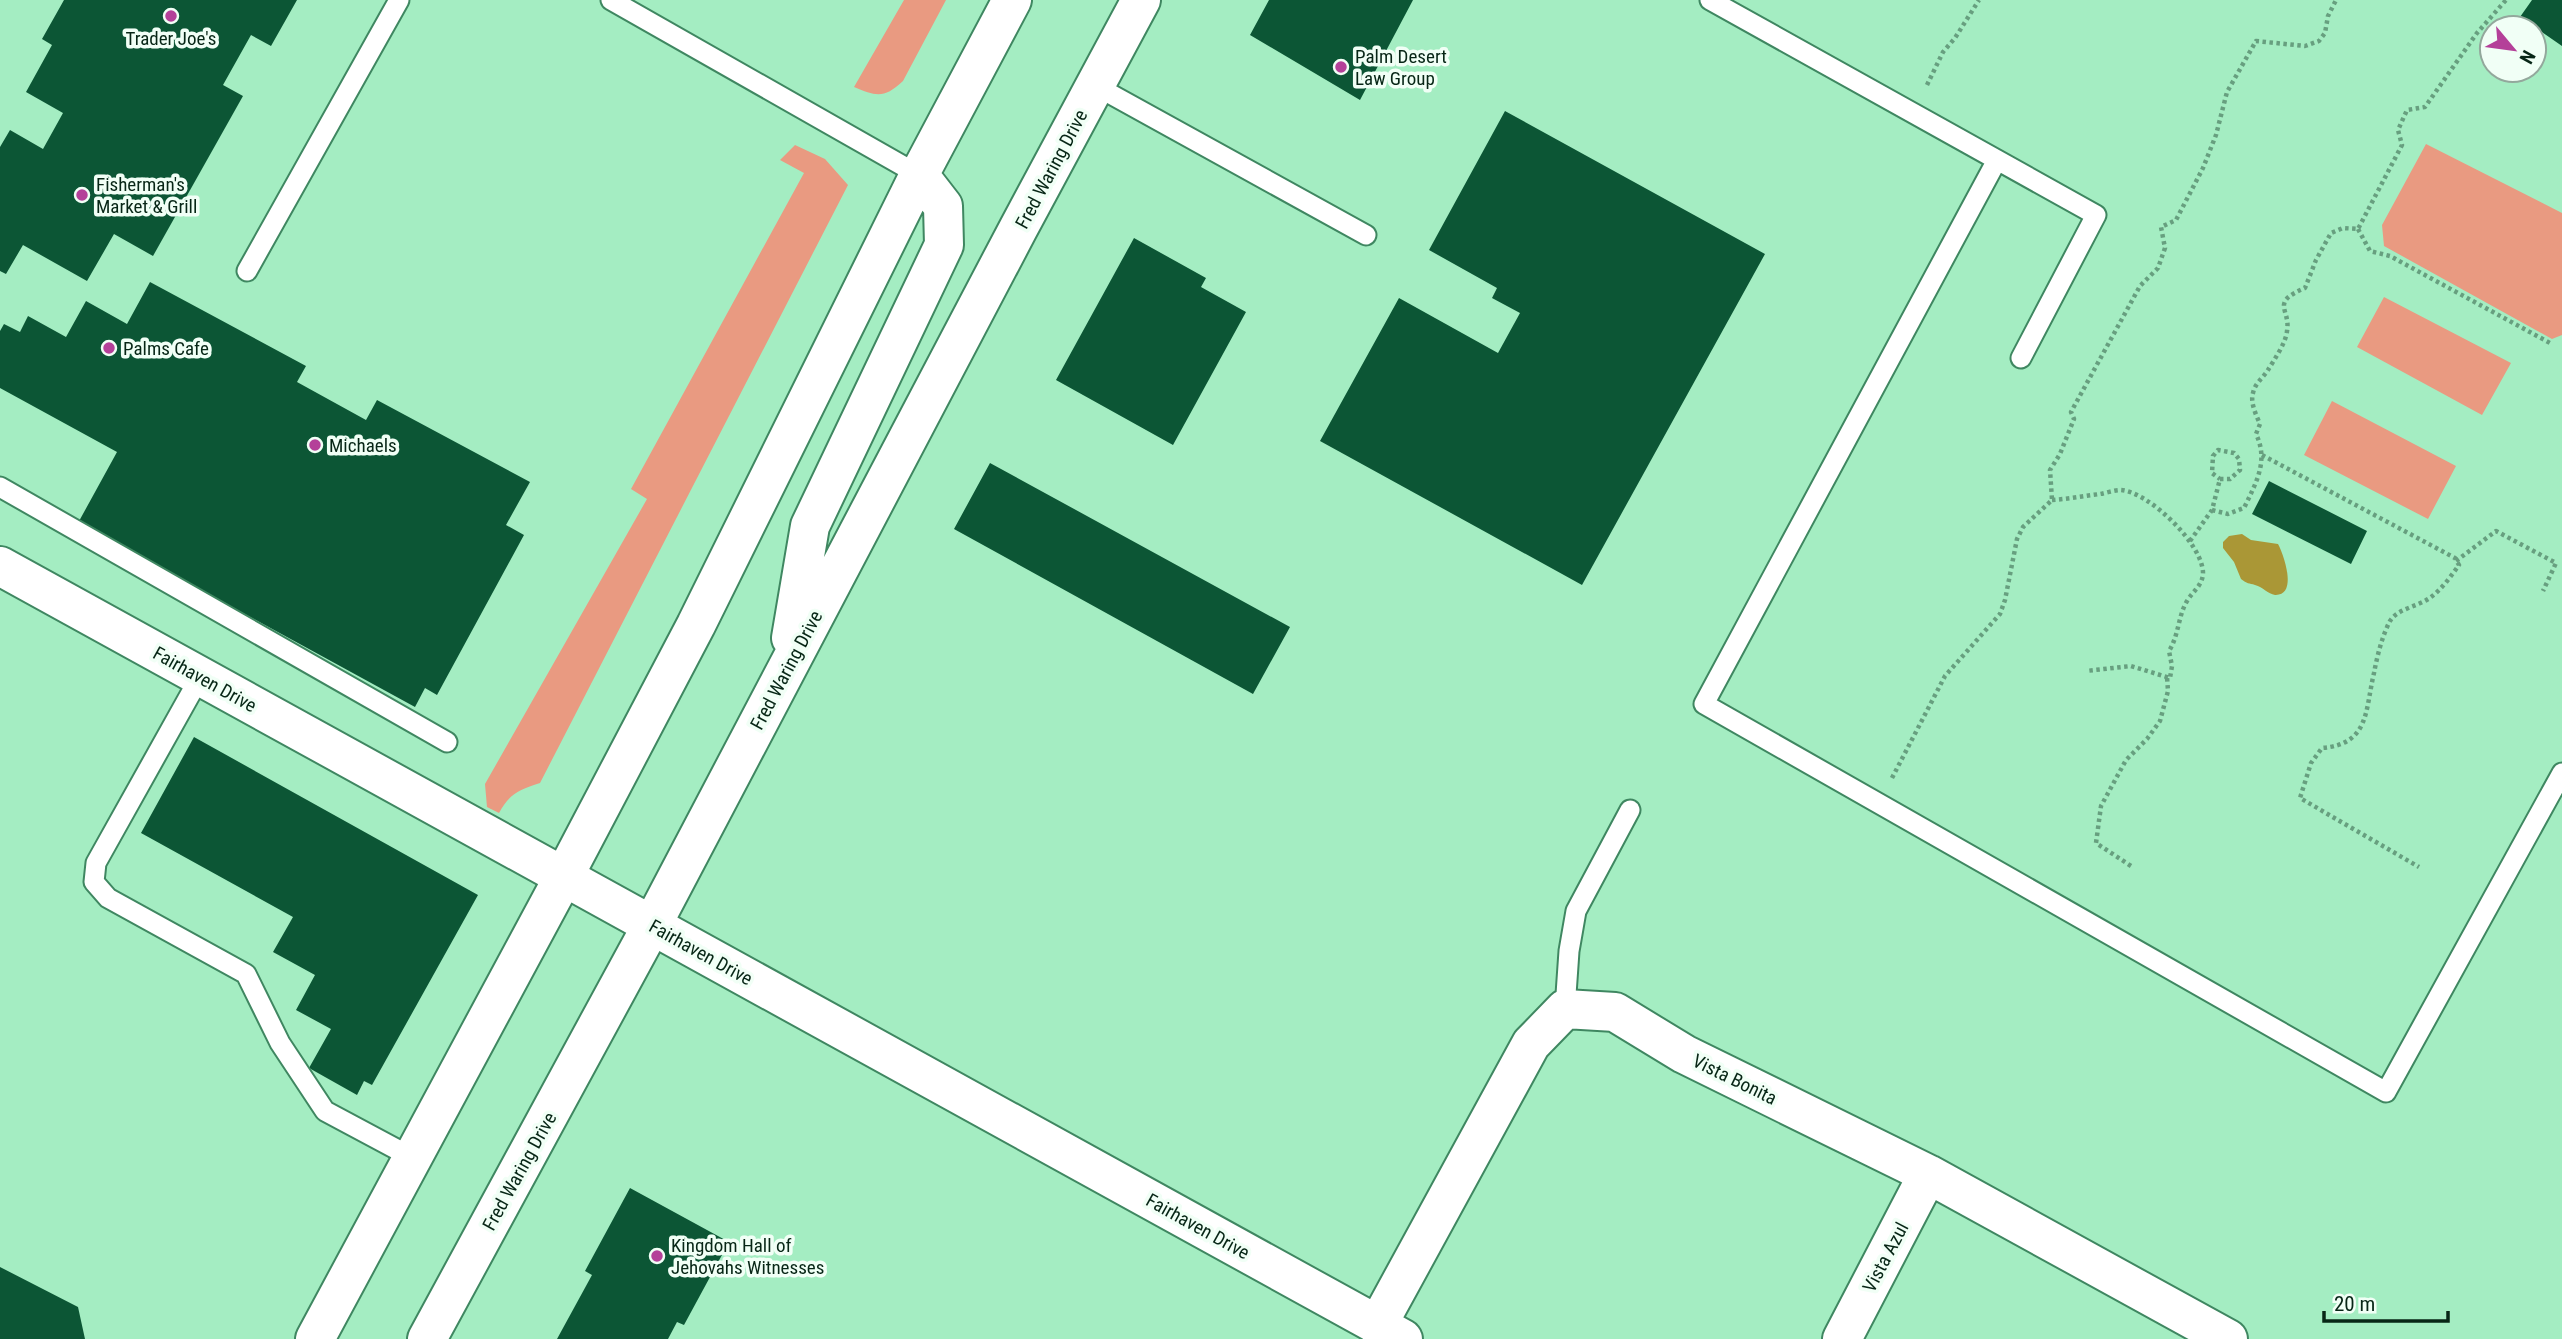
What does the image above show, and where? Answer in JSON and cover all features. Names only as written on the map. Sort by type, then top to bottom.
[{"type":"main road","points":[[315,1339],[696,625],[919,175],[1012,0]]},
{"type":"main road","name":"Fred Waring Drive","points":[[427,1339],[652,925],[1142,0]]},
{"type":"main road","points":[[786,671],[810,526],[944,245],[943,206],[919,175]]},
{"type":"main road","name":"Fairhaven Drive","points":[[0,566],[1390,1332]]},
{"type":"main road","points":[[1390,1332],[1531,1044],[1565,1009]]},
{"type":"main road","name":"Vista Bonita","points":[[1565,1009],[1615,1012],[1684,1054],[1928,1174],[2228,1339]]},
{"type":"main road","name":"Vista Azul","points":[[1842,1339],[1928,1174]]},
{"type":"lane","points":[[247,271],[399,0]]},
{"type":"lane","points":[[611,0],[919,175]]},
{"type":"lane","points":[[1710,0],[2096,215],[2021,358]]},
{"type":"lane","points":[[1096,86],[1366,234]]},
{"type":"lane","points":[[1997,160],[1704,704],[2386,1092],[2562,773]]},
{"type":"lane","points":[[0,486],[447,742]]},
{"type":"lane","points":[[200,677],[96,863],[94,882],[108,898],[246,974],[280,1043],[325,1111],[413,1158]]},
{"type":"lane","points":[[1565,1009],[1569,951],[1576,911],[1630,810]]},
{"type":"path","points":[[1913,113],[1943,52],[1979,0]]},
{"type":"path","points":[[2052,500],[2050,470],[2060,454],[2074,419],[2071,412],[2140,286],[2158,268],[2165,248],[2161,227],[2176,220],[2203,168],[2216,135],[2227,92],[2242,64],[2256,41],[2305,46],[2319,41],[2325,33],[2328,16],[2336,0]]},
{"type":"path","points":[[2358,229],[2402,145],[2398,130],[2407,110],[2425,107],[2462,53],[2506,0]]},
{"type":"path","points":[[2212,510],[2228,514],[2244,508],[2262,468],[2262,446],[2256,434],[2260,424],[2252,394],[2287,332],[2283,307],[2286,300],[2305,288],[2331,233],[2343,228],[2358,229]]},
{"type":"path","points":[[2358,229],[2370,251],[2390,256],[2550,343]]},
{"type":"path","points":[[2218,450],[2234,453],[2239,459],[2240,470],[2230,479],[2220,480],[2212,473],[2211,468],[2218,450]]},
{"type":"path","points":[[2262,455],[2459,565],[2431,597],[2414,608],[2404,609],[2390,620],[2374,673],[2366,719],[2353,738],[2336,747],[2322,748],[2311,764],[2300,798],[2418,867]]},
{"type":"path","points":[[2190,541],[2212,510],[2220,480]]},
{"type":"path","points":[[1878,803],[1945,676],[2000,614],[2006,600],[2017,539],[2023,527],[2052,500],[2121,490],[2135,494],[2153,505],[2180,527],[2190,541],[2203,570],[2202,583],[2186,602],[2178,634],[2169,651],[2172,666],[2170,678],[2130,666],[2086,670]]},
{"type":"path","points":[[2456,561],[2496,531],[2556,563],[2543,591]]},
{"type":"path","points":[[2131,866],[2096,843],[2101,806],[2126,760],[2160,721],[2168,691],[2167,677]]},
{"type":"shaded area","points":[[904,0],[946,0],[903,81],[890,91],[880,94],[854,87]]},
{"type":"shaded area","points":[[2426,144],[2562,213],[2562,335],[2552,339],[2384,246],[2382,225]]},
{"type":"shaded area","points":[[795,145],[825,159],[848,185],[540,783],[516,793],[499,813],[487,807],[485,784],[647,499],[631,489],[804,173],[780,160]]},
{"type":"shaded area","points":[[2384,297],[2511,363],[2482,415],[2357,347]]},
{"type":"shaded area","points":[[2332,401],[2456,466],[2428,519],[2304,455]]},
{"type":"shaded area","points":[[2242,534],[2251,540],[2278,544],[2288,582],[2282,594],[2272,594],[2241,579],[2234,562],[2223,548],[2223,542],[2229,536]]},
{"type":"building","points":[[64,0],[297,0],[271,46],[251,35],[223,85],[243,96],[153,256],[114,234],[87,281],[23,245],[6,274],[0,271],[0,147],[10,130],[43,149],[63,113],[26,92],[52,45],[42,39]]},
{"type":"building","name":"Palm Desert Law Group","points":[[1269,0],[1413,0],[1360,100],[1250,35]]},
{"type":"building","points":[[2532,0],[2562,0],[2562,46],[2548,36],[2548,14],[2522,14]]},
{"type":"building","points":[[1505,111],[1765,254],[1582,585],[1320,441],[1399,298],[1498,353],[1520,313],[1492,298],[1497,288],[1429,250]]},
{"type":"building","points":[[1134,238],[1206,278],[1201,287],[1246,312],[1173,445],[1056,380]]},
{"type":"building","points":[[150,282],[306,366],[297,382],[366,420],[377,400],[530,482],[506,525],[524,535],[437,695],[425,688],[415,707],[78,523],[117,452],[0,388],[0,331],[4,324],[20,332],[28,316],[66,337],[86,301],[127,324]]},
{"type":"building","points":[[990,463],[1290,627],[1253,694],[954,529]]},
{"type":"building","points":[[2269,481],[2367,531],[2351,564],[2252,514]]},
{"type":"building","points":[[194,737],[478,895],[372,1085],[364,1081],[357,1095],[309,1068],[331,1029],[296,1010],[315,975],[273,952],[293,917],[141,833]]},
{"type":"building","name":"Kingdom Hall of Jehovahs Witnesses","points":[[630,1188],[729,1242],[684,1325],[677,1322],[668,1339],[557,1339],[592,1275],[585,1271]]},
{"type":"building","points":[[0,1267],[78,1307],[85,1339],[0,1339]]},
{"type":"place","name":"Trader Joe's","points":[[171,16]]},
{"type":"place","name":"Palm Desert Law Group","points":[[1341,67]]},
{"type":"place","name":"Fisherman's Market & Grill","points":[[82,195]]},
{"type":"place","name":"Palms Cafe","points":[[109,348]]},
{"type":"place","name":"Michaels","points":[[315,445]]},
{"type":"place","name":"Kingdom Hall of Jehovahs Witnesses","points":[[657,1256]]}]
